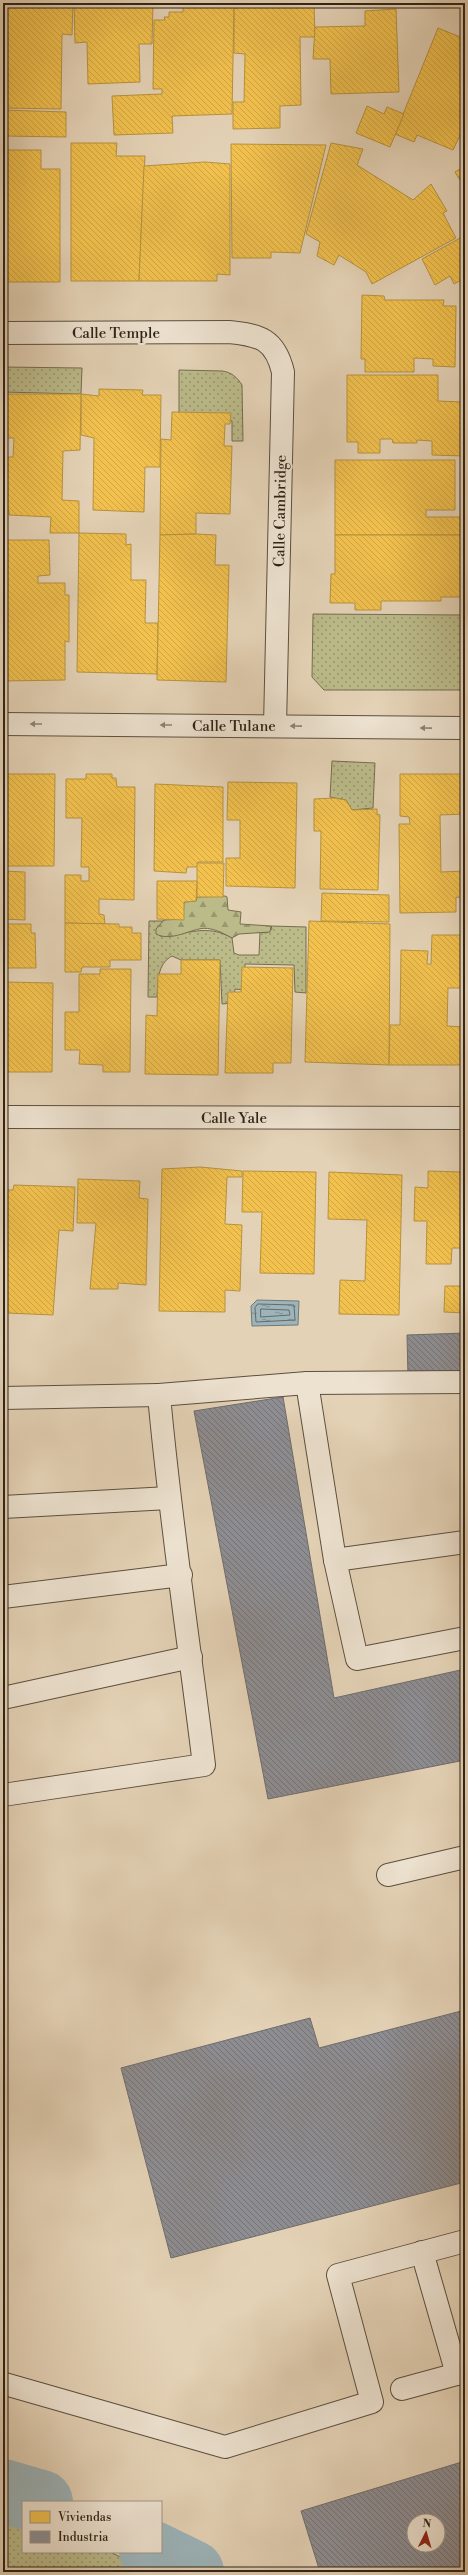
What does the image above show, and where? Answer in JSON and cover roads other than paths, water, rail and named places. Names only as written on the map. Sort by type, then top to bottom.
[{"type":"street","name":"Calle Temple","points":[[3,333],[229,332]]},
{"type":"street","name":"Calle Cambridge","points":[[229,332],[250,334],[269,342],[279,355],[283,372],[275,726]]},
{"type":"street","name":"Calle Tulane","points":[[3,724],[465,728]]},
{"type":"street","name":"Calle Yale","points":[[3,1117],[465,1118]]},
{"type":"street","points":[[3,1398],[160,1395],[307,1383],[465,1382]]},
{"type":"street","points":[[307,1383],[335,1560],[356,1659],[465,1638]]},
{"type":"street","points":[[3,1795],[204,1765],[181,1576],[169,1498],[160,1395]]},
{"type":"street","points":[[3,1507],[169,1498]]},
{"type":"street","points":[[335,1560],[465,1542]]},
{"type":"street","points":[[3,1597],[181,1576]]},
{"type":"street","points":[[3,1698],[191,1657]]},
{"type":"street","points":[[388,1875],[465,1857]]},
{"type":"street","points":[[5,2384],[225,2447],[372,2402],[338,2275],[465,2241]]},
{"type":"street","points":[[402,2389],[461,2372],[422,2252]]},
{"type":"water","points":[[257,1300],[299,1301],[298,1325],[252,1326],[251,1306]]},
{"type":"waterway","points":[[3,2491],[38,2501]]},
{"type":"waterway","points":[[153,2553],[192,2572]]}]
